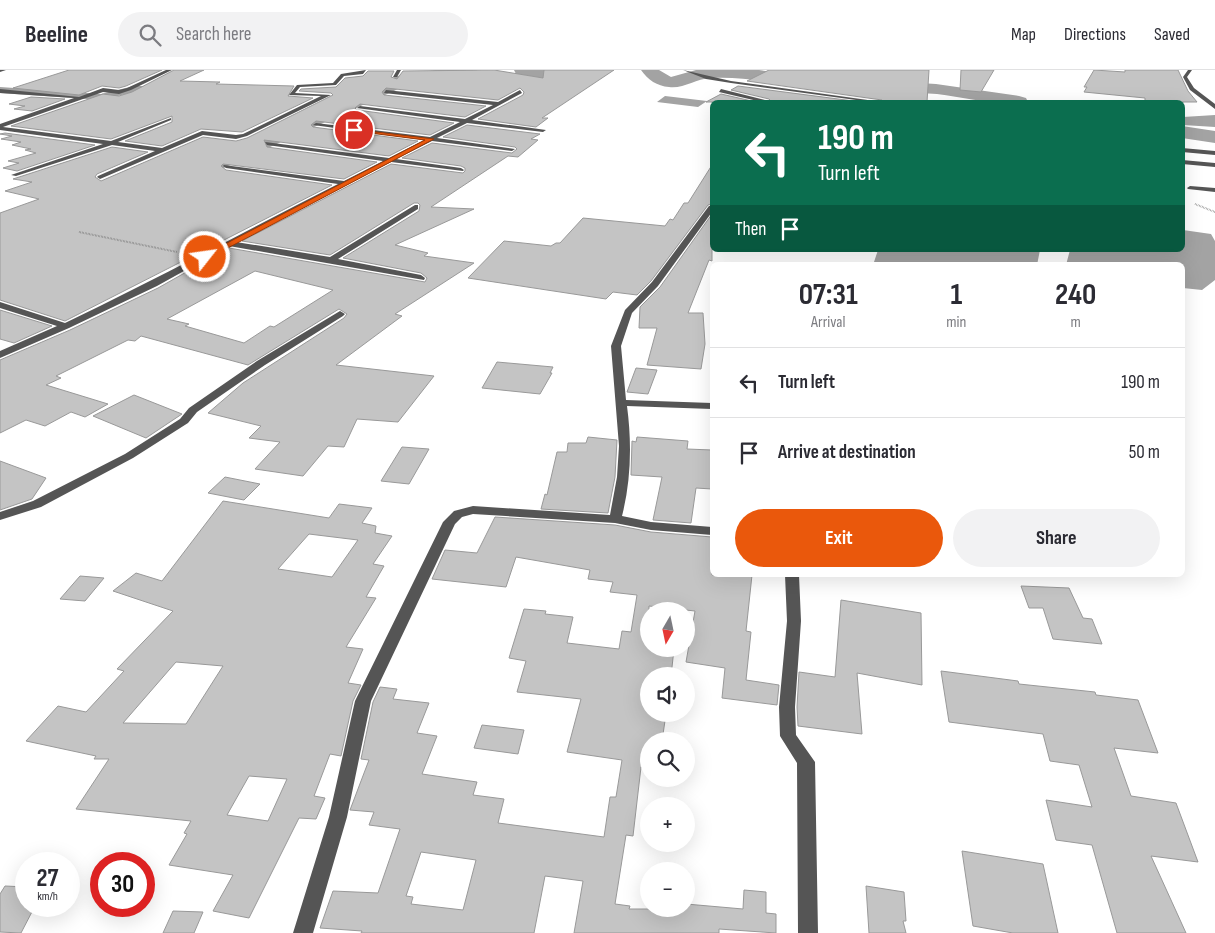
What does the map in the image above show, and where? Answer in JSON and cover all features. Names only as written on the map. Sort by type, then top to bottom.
[{"type":"street","points":[[0,71],[4,70]]},
{"type":"street","points":[[0,127],[103,90],[119,92],[129,89],[170,70]]},
{"type":"street","points":[[100,177],[202,133],[245,135],[328,95],[291,94],[299,86],[334,84],[343,75],[361,73],[364,70]]},
{"type":"street","points":[[395,76],[399,70]]},
{"type":"street","points":[[685,70],[756,87],[863,100]]},
{"type":"street","points":[[1067,70],[1086,72]]},
{"type":"street","points":[[1190,70],[1185,77],[1192,89],[1215,107]]},
{"type":"street","points":[[0,91],[85,97]]},
{"type":"street","points":[[721,91],[759,100]]},
{"type":"street","points":[[386,92],[499,104]]},
{"type":"street","points":[[0,355],[66,326],[205,257],[228,243],[520,92]]},
{"type":"street","points":[[360,108],[543,130]]},
{"type":"street","points":[[14,175],[109,144],[169,119]]},
{"type":"street","points":[[316,125],[512,149]]},
{"type":"street","points":[[0,127],[109,144],[165,150]]},
{"type":"street","points":[[8,136],[24,131]]},
{"type":"street","points":[[267,143],[461,170]]},
{"type":"street","points":[[1185,150],[1215,153]]},
{"type":"street","points":[[1185,162],[1215,166]]},
{"type":"street","points":[[226,166],[344,183]]},
{"type":"street","points":[[1190,188],[1215,190]]},
{"type":"street","points":[[331,260],[415,207]]},
{"type":"street","points":[[615,519],[622,483],[623,417],[616,346],[628,312],[655,284],[686,240],[710,210]]},
{"type":"street","points":[[228,243],[331,260],[421,278]]},
{"type":"street","points":[[0,306],[66,326]]},
{"type":"street","points":[[0,516],[37,504],[129,456],[184,422],[193,410],[261,363],[340,314]]},
{"type":"street","points":[[621,403],[710,406]]},
{"type":"street","points":[[303,933],[338,817],[363,701],[449,522],[458,514],[473,510],[615,519],[651,526],[710,531]]},
{"type":"street","points":[[792,577],[794,621],[787,707],[788,736],[806,762],[808,933]]},
{"type":"path","points":[[1190,202],[1215,212]]},
{"type":"path","points":[[79,232],[205,257]]},
{"type":"shaded area","points":[[665,96],[707,101],[698,107],[657,102]]},
{"type":"shaded area","points":[[1215,115],[1215,127],[1185,125],[1185,117]]},
{"type":"shaded area","points":[[1185,230],[1211,234],[1215,241],[1215,280],[1202,290],[1185,288],[1185,262],[1067,262],[1069,252],[1185,252]]},
{"type":"shaded area","points":[[877,252],[1040,252],[1038,262],[874,262]]},
{"type":"building","points":[[69,70],[162,70],[126,86],[119,88],[102,86],[79,95],[13,88]]},
{"type":"building","points":[[174,70],[204,70],[180,81],[294,86],[288,96],[313,98],[242,132],[201,129],[162,146],[125,141],[172,122],[172,116],[111,139],[11,126],[103,94],[119,96],[132,92]]},
{"type":"building","points":[[494,70],[543,78],[544,70],[614,70],[542,118],[548,118],[536,127],[478,119],[523,95],[524,92],[520,88],[498,100],[386,88],[382,92],[384,95],[486,106],[465,117],[360,104],[355,108],[357,110],[454,123],[430,135],[316,121],[311,125],[313,127],[418,141],[389,156],[264,140],[267,147],[377,162],[344,179],[223,164],[221,166],[226,170],[332,185],[65,321],[0,300],[0,213],[39,199],[5,191],[32,182],[13,179],[112,147],[148,152],[97,174],[95,177],[101,181],[203,137],[236,141],[247,138],[333,95],[331,93],[299,91],[301,89],[336,87],[345,78],[363,76],[368,71],[394,71],[391,77],[397,79],[403,71]]},
{"type":"building","points":[[769,70],[929,70],[927,100],[882,100],[747,81]]},
{"type":"building","points":[[961,70],[994,70],[981,92],[960,90]]},
{"type":"building","points":[[1094,70],[1125,72],[1125,70],[1178,70],[1188,91],[1197,102],[1185,102],[1185,100],[1145,100],[1145,98],[1084,92],[1087,87],[1084,87]]},
{"type":"building","points":[[738,86],[846,100],[770,100],[731,90]]},
{"type":"building","points":[[721,94],[747,100],[710,100],[710,102],[706,102]]},
{"type":"building","points":[[31,97],[65,99],[32,111],[14,109],[25,106],[9,104]]},
{"type":"building","points":[[467,125],[540,134],[531,139],[538,140],[518,157],[508,156],[431,207],[474,209],[395,245],[428,253],[424,256],[474,263],[395,314],[402,316],[336,365],[434,376],[398,422],[357,419],[344,447],[328,446],[303,476],[255,469],[280,442],[249,438],[261,426],[208,413],[243,383],[344,318],[347,314],[339,309],[248,365],[141,336],[135,341],[128,340],[56,376],[61,378],[46,385],[108,404],[85,417],[71,412],[45,426],[26,420],[0,433],[0,360],[70,330],[158,288],[229,248],[425,282],[427,278],[421,273],[343,258],[419,211],[420,205],[418,203],[414,203],[330,255],[242,241],[391,164],[463,173],[465,171],[465,168],[461,166],[402,158],[432,143],[512,153],[517,149],[515,147],[443,137]],"holes":[[[255,271],[333,290],[274,327],[270,326],[244,343],[185,326],[189,324],[167,319]]]},
{"type":"building","points":[[5,133],[95,145],[17,171],[3,168],[19,163],[8,161],[36,153],[25,150],[31,149],[12,145],[21,142],[1,139],[12,136],[0,134]]},
{"type":"building","points":[[710,168],[710,204],[651,281],[637,295],[613,292],[606,299],[468,278],[504,241],[551,246],[560,243],[583,218],[665,226],[670,219],[673,220],[684,203],[688,203]]},
{"type":"building","points":[[710,217],[710,252],[712,252],[712,261],[709,260],[688,313],[703,313],[705,344],[701,369],[647,365],[657,328],[639,328],[640,307],[660,287]]},
{"type":"building","points":[[0,310],[52,326],[14,343],[0,339]]},
{"type":"building","points":[[497,362],[553,367],[550,373],[552,373],[540,394],[482,388]]},
{"type":"building","points":[[636,368],[657,370],[648,394],[627,392]]},
{"type":"building","points":[[134,395],[182,414],[146,438],[93,416]]},
{"type":"building","points":[[588,437],[617,440],[615,477],[608,513],[541,509],[545,494],[547,495],[557,452],[567,452],[568,443],[586,443]]},
{"type":"building","points":[[637,437],[688,441],[687,449],[710,450],[710,489],[696,488],[691,523],[653,520],[662,477],[631,475],[632,441],[636,442]]},
{"type":"building","points":[[402,447],[429,449],[409,484],[381,481]]},
{"type":"building","points":[[0,461],[46,478],[32,499],[0,510]]},
{"type":"building","points":[[225,477],[260,484],[244,500],[208,493]]},
{"type":"building","points":[[223,501],[329,518],[339,504],[372,508],[362,523],[376,526],[375,533],[392,536],[373,564],[384,566],[366,597],[376,598],[346,647],[363,649],[348,683],[361,685],[353,701],[341,756],[330,754],[314,796],[325,798],[316,819],[299,818],[249,918],[213,911],[233,875],[169,865],[187,834],[184,833],[191,821],[76,809],[109,759],[94,759],[96,756],[26,741],[58,706],[86,712],[124,671],[117,669],[173,611],[113,591],[136,573],[162,581]],"holes":[[[309,534],[317,535],[358,540],[332,577],[278,569]],[[176,662],[223,666],[186,724],[123,723]],[[249,776],[287,779],[268,821],[227,815]]]},
{"type":"building","points":[[495,517],[615,525],[651,532],[710,537],[710,577],[752,577],[746,631],[751,632],[746,680],[779,685],[777,705],[722,698],[725,668],[686,662],[687,658],[695,658],[695,602],[640,602],[640,658],[673,658],[672,667],[640,667],[640,722],[665,722],[663,732],[640,732],[640,776],[633,836],[626,835],[615,904],[630,906],[629,909],[640,909],[640,917],[695,917],[695,905],[743,909],[744,890],[766,892],[766,913],[776,914],[776,933],[719,929],[719,933],[574,933],[583,881],[545,876],[534,933],[361,933],[362,931],[320,928],[333,891],[378,893],[400,829],[369,825],[374,812],[350,810],[369,760],[361,759],[373,702],[380,687],[397,689],[393,699],[429,703],[417,733],[437,736],[422,774],[477,782],[473,795],[504,799],[498,823],[604,837],[610,797],[616,797],[622,760],[567,752],[581,699],[517,692],[526,661],[509,658],[524,609],[546,611],[545,614],[573,617],[567,643],[619,649],[622,631],[631,632],[637,595],[610,592],[613,582],[588,579],[590,570],[516,557],[506,587],[432,579],[445,550],[477,553]],"holes":[[[421,852],[476,860],[463,910],[411,904],[413,897],[406,896]]]},
{"type":"building","points":[[80,576],[104,578],[85,601],[60,599]]},
{"type":"building","points":[[1021,586],[1069,588],[1083,618],[1092,619],[1102,644],[1053,639],[1043,608],[1029,608]]},
{"type":"building","points":[[841,600],[921,613],[922,685],[857,673],[862,734],[798,726],[799,672],[835,677]]},
{"type":"building","points":[[941,671],[1018,681],[1019,684],[1095,692],[1096,695],[1138,700],[1158,753],[1114,748],[1131,796],[1176,803],[1198,862],[1151,856],[1186,933],[1117,933],[1092,845],[1056,840],[1046,800],[1092,807],[1079,765],[1050,761],[1043,734],[949,722]]},
{"type":"building","points":[[482,725],[524,730],[518,754],[474,748]]},
{"type":"building","points":[[962,851],[1043,864],[1058,933],[1013,933],[973,926]]},
{"type":"building","points":[[5,886],[15,886],[15,917],[29,917],[21,933],[0,932],[0,894]]},
{"type":"building","points":[[866,886],[904,892],[906,921],[903,921],[906,933],[869,933]]},
{"type":"building","points":[[173,911],[203,912],[194,933],[163,933]]},
{"type":"waterway","points":[[209,166],[403,80],[469,70]]},
{"type":"waterway","points":[[522,70],[563,75],[578,70]]},
{"type":"waterway","points":[[649,70],[664,81],[671,82],[677,82],[699,74],[721,72],[817,84]]},
{"type":"waterway","points":[[871,70],[878,83],[886,86],[936,89],[1006,100]]},
{"type":"waterway","points":[[0,90],[101,97],[134,89],[173,89]]},
{"type":"waterway","points":[[1185,132],[1215,137]]},
{"type":"route","points":[[205,257],[228,243],[431,139],[354,130]]}]
